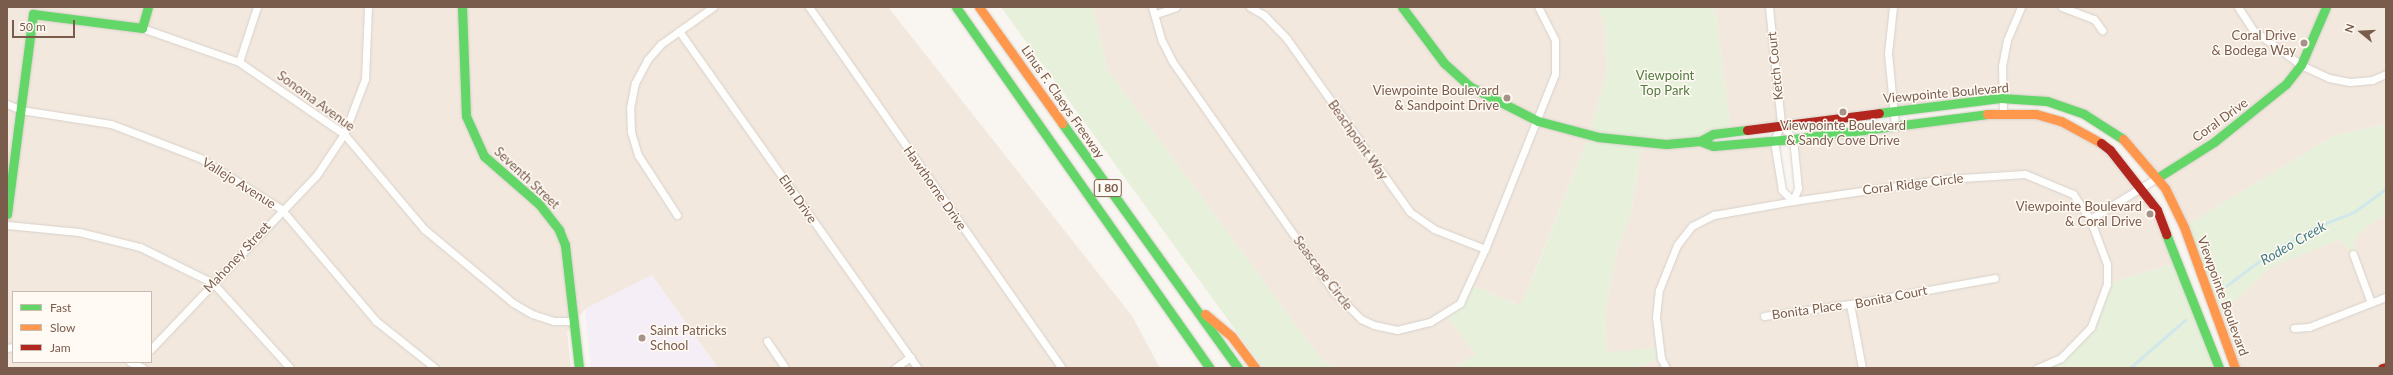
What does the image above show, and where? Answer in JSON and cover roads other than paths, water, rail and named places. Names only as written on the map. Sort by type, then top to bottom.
[{"type":"main road","points":[[142,28],[148,7]]},
{"type":"main road","name":"Seventh Street","points":[[462,7],[466,116],[484,156],[539,204],[559,230],[565,245],[579,368]]},
{"type":"main road","name":"I 80","points":[[956,7],[1209,367]]},
{"type":"main road","name":"Linus F. Claeys Freeway","points":[[979,7],[1238,368]]},
{"type":"main road","name":"Viewpointe Boulevard","points":[[1402,7],[1444,63],[1471,87],[1538,121],[1618,140],[1666,144],[1700,141],[1713,134],[1781,124],[2000,98],[2047,101],[2084,114],[2124,139],[2158,178],[2184,227],[2235,368]]},
{"type":"main road","name":"Coral Drive","points":[[2158,178],[2261,106],[2301,65],[2326,7]]},
{"type":"main road","points":[[7,214],[34,11]]},
{"type":"main road","name":"Sonoma Avenue","points":[[34,11],[142,28]]},
{"type":"main road","name":"Viewpointe Boulevard","points":[[1700,141],[1713,146],[1774,141],[2003,112],[2036,114],[2085,132],[2110,150],[2158,210],[2216,365]]},
{"type":"main road","points":[[1187,298],[1232,338],[1256,368]]},
{"type":"main road","points":[[2382,368],[2386,367]]},
{"type":"street","points":[[239,62],[257,7]]},
{"type":"street","name":"Mahoney Street","points":[[152,348],[281,209],[316,176],[344,134],[365,79],[368,7]]},
{"type":"street","points":[[677,215],[638,154],[631,132],[630,108],[635,83],[647,60],[679,31],[713,7]]},
{"type":"street","name":"Hawthorne Drive","points":[[809,7],[1062,368]]},
{"type":"street","name":"Seascape Circle","points":[[1152,7],[1156,14],[1162,41],[1172,61],[1334,292],[1355,314],[1374,325],[1397,330],[1430,322],[1460,303],[1485,249],[1538,121],[1555,74],[1557,57],[1551,29],[1538,7]]},
{"type":"street","points":[[1156,14],[1176,7]]},
{"type":"street","name":"Beachpoint Way","points":[[1250,7],[1264,15],[1287,39],[1410,212],[1434,229],[1485,249]]},
{"type":"street","name":"Ketch Court","points":[[1769,7],[1781,124]]},
{"type":"street","points":[[1893,7],[1888,53],[1891,110],[1895,126]]},
{"type":"street","points":[[2003,112],[2000,98],[2006,40],[2021,7]]},
{"type":"street","points":[[2062,7],[2094,19],[2102,30]]},
{"type":"street","points":[[2238,7],[2254,30],[2301,65],[2328,78],[2350,82],[2372,80],[2386,74]]},
{"type":"street","name":"Sonoma Avenue","points":[[142,28],[239,62],[344,134],[424,229],[513,303],[532,314],[554,321],[574,321]]},
{"type":"street","name":"Elm Drive","points":[[679,31],[918,368]]},
{"type":"street","name":"Vallejo Avenue","points":[[7,104],[21,110],[119,126],[200,158],[281,209],[376,321],[435,368]]},
{"type":"street","points":[[1781,124],[1793,139],[1798,188],[1793,201],[1782,190],[1774,141],[1781,124]]},
{"type":"street","name":"Coral Ridge Circle","points":[[1666,368],[1661,358],[1658,304],[1659,290],[1677,245],[1692,226],[1714,215],[1793,201],[1945,179],[2025,174],[2073,194],[2090,219],[2107,264],[2107,284],[2091,327],[2061,358],[2037,368]]},
{"type":"street","name":"Coral Drive","points":[[2090,219],[2158,178]]},
{"type":"street","points":[[7,225],[79,232],[140,247],[213,283],[290,368]]},
{"type":"street","points":[[2353,254],[2371,303]]},
{"type":"street","name":"Bonita Court","points":[[1862,368],[1850,304],[1995,278]]},
{"type":"street","points":[[2294,328],[2309,327],[2386,298]]},
{"type":"street","name":"Bonita Place","points":[[1764,316],[1850,304]]},
{"type":"street","points":[[767,341],[785,368]]},
{"type":"street","points":[[895,368],[910,357]]},
{"type":"waterway","name":"Rodeo Creek","points":[[2222,289],[2269,254],[2313,228],[2354,212],[2386,189]]},
{"type":"waterway","name":"Rodeo Creek","points":[[2130,368],[2185,320]]},
{"type":"place","name":"Coral Drive & Bodega Way","points":[[2304,43]]},
{"type":"place","name":"Viewpointe Boulevard & Sandpoint Drive","points":[[1507,98]]},
{"type":"place","name":"Viewpointe Boulevard & Sandy Cove Drive","points":[[1843,112]]},
{"type":"place","name":"Viewpointe Boulevard & Coral Drive","points":[[2150,214]]},
{"type":"place","name":"Saint Patricks School","points":[[642,338]]},
{"type":"park label","name":"Viewpoint Top Park","points":[[1665,84]]}]
